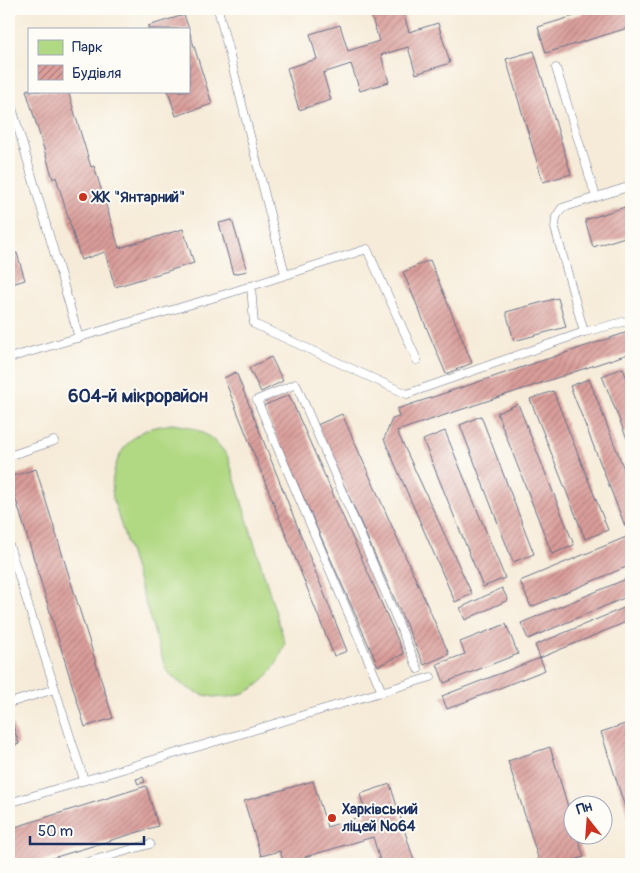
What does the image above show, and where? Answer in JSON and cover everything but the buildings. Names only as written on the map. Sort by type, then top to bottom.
[{"type":"lane","points":[[218,9],[285,274]]},
{"type":"lane","points":[[556,68],[596,197]]},
{"type":"lane","points":[[9,97],[79,338]]},
{"type":"lane","points":[[584,332],[555,228],[556,217],[562,208],[631,186]]},
{"type":"lane","points":[[9,358],[251,286],[367,249],[417,360]]},
{"type":"lane","points":[[251,286],[254,324],[407,394],[584,332],[631,320]]},
{"type":"lane","points":[[382,692],[257,400],[296,384],[418,669]]},
{"type":"lane","points":[[9,456],[54,441]]},
{"type":"lane","points":[[9,545],[84,780]]},
{"type":"lane","points":[[9,803],[432,677]]},
{"type":"lane","points":[[9,703],[54,689]]},
{"type":"lane","points":[[81,864],[150,844]]},
{"type":"green space","points":[[171,424],[188,427],[204,433],[217,443],[228,457],[285,643],[277,663],[265,679],[251,690],[234,696],[217,697],[200,693],[182,684],[166,670],[113,499],[112,488],[115,466],[125,447],[132,439],[153,427]]},
{"type":"place","name":"ЖК \"Янтарний\"","points":[[83,197]]},
{"type":"place","name":"Харківський ліцей №64","points":[[332,818]]},
{"type":"district","name":"604-й мікрорайон","points":[[138,396]]}]
